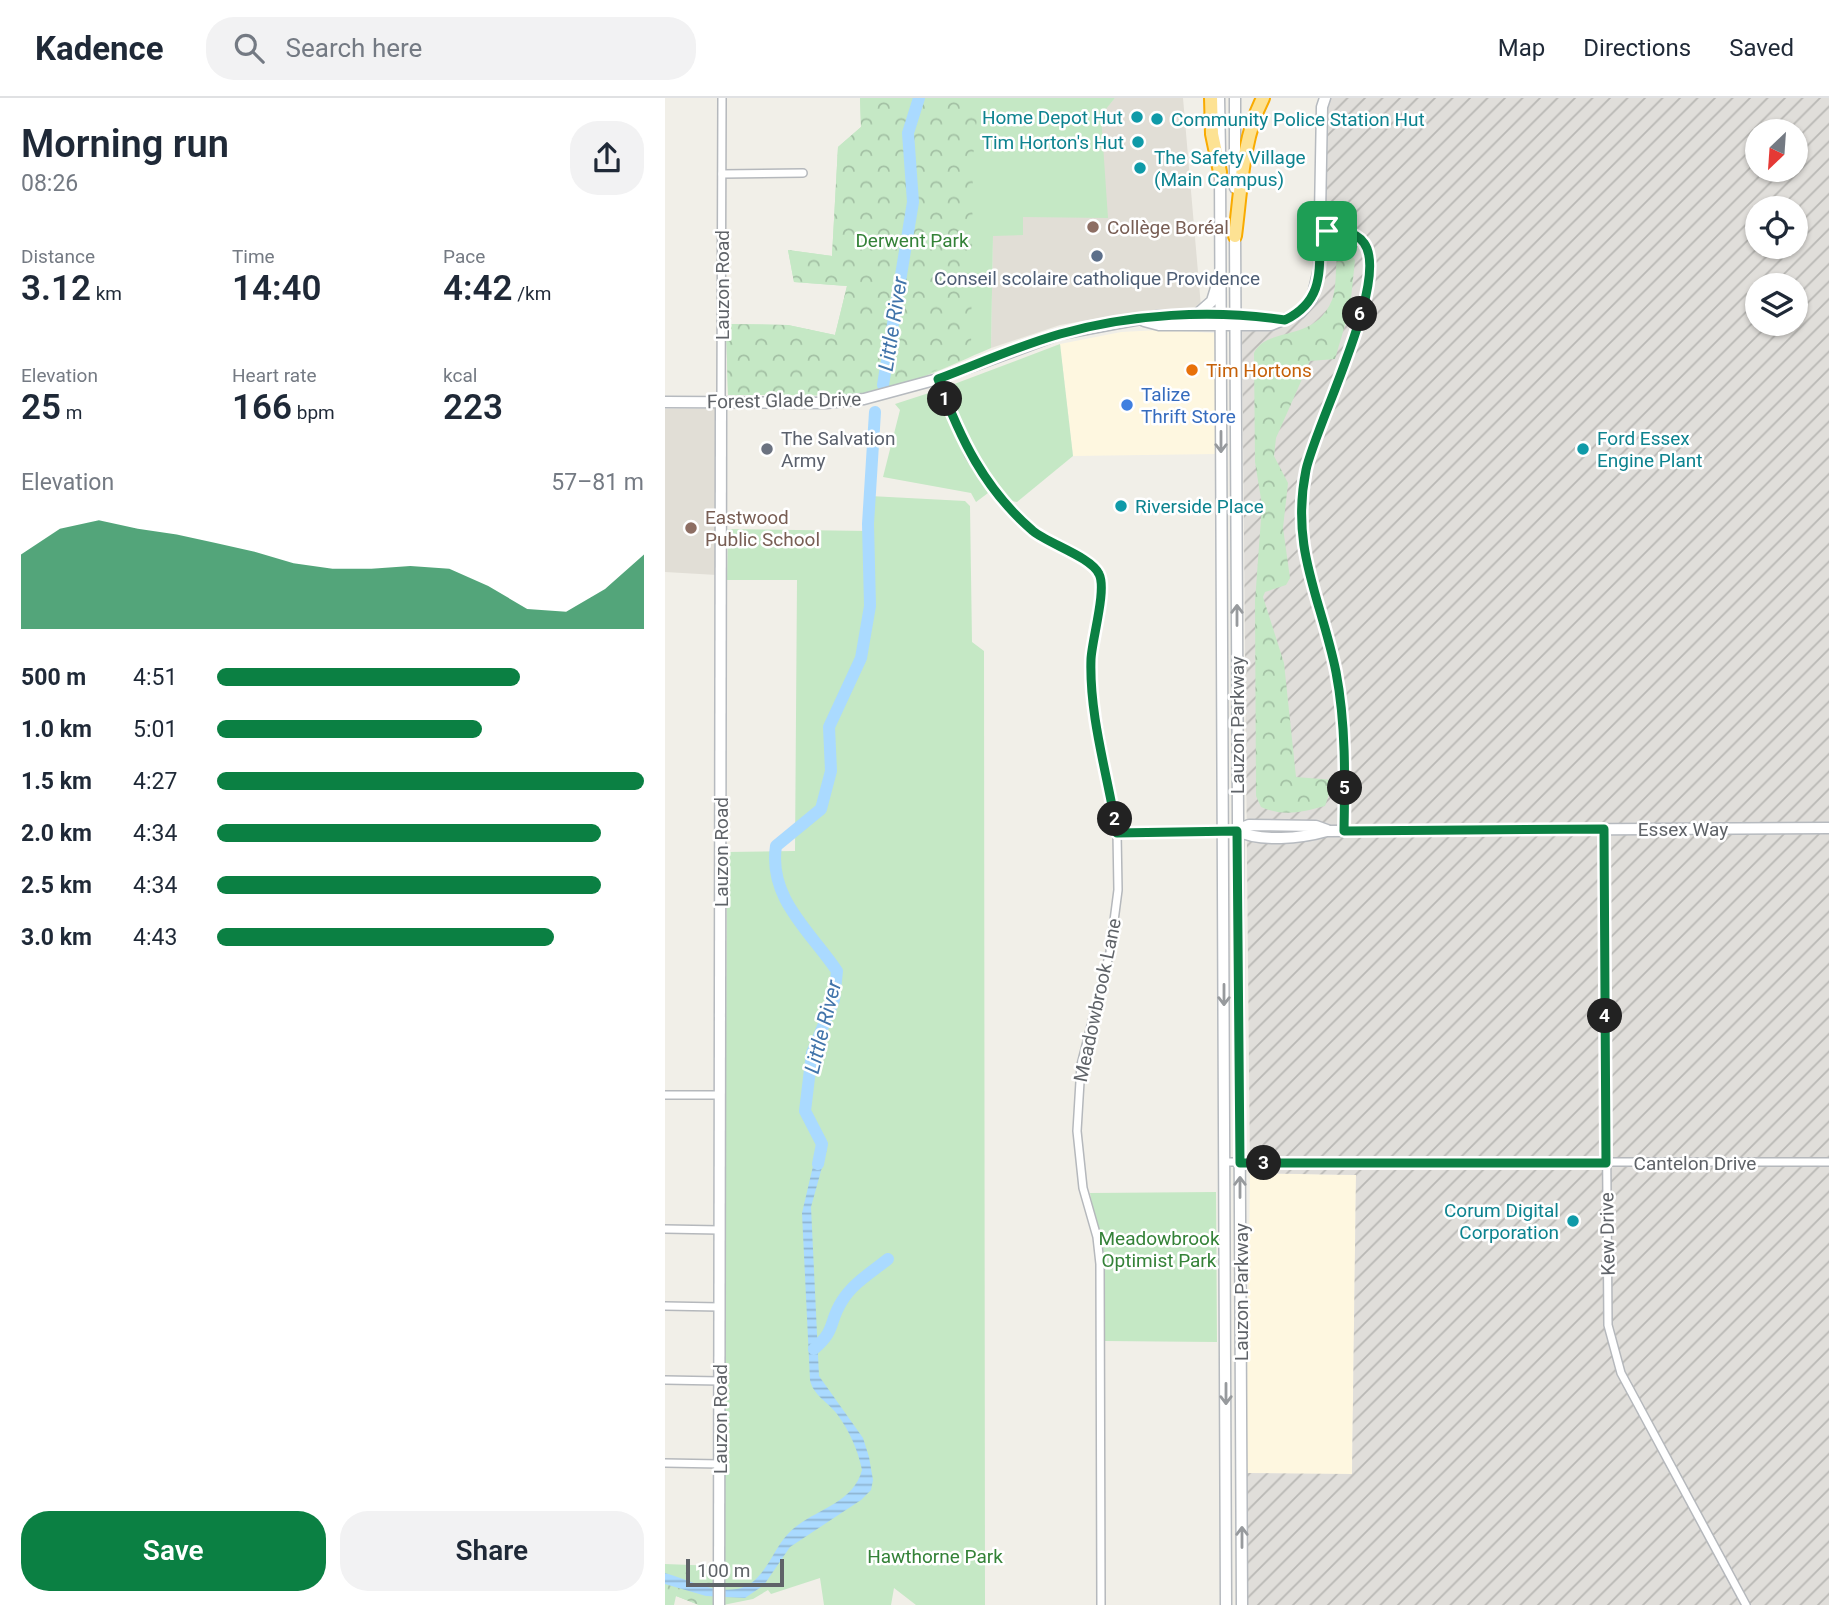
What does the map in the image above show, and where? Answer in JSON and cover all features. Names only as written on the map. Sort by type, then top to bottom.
[{"type":"highway","points":[[1211,98],[1212,134],[1220,172]]},
{"type":"highway","points":[[1235,236],[1246,154],[1255,115],[1263,98]]},
{"type":"main road","name":"Lauzon Parkway","points":[[1219,98],[1226,1605]]},
{"type":"main road","name":"Lauzon Parkway","points":[[1235,98],[1242,1605]]},
{"type":"main road","points":[[1220,321],[1271,326],[1300,313],[1315,292],[1319,269],[1322,107],[1325,98]]},
{"type":"main road","points":[[1194,316],[1212,301],[1220,274]]},
{"type":"main road","name":"Forest Glade Drive","points":[[665,402],[826,403],[864,399],[938,379],[1060,334],[1158,316],[1194,316],[1220,321]]},
{"type":"main road","name":"Forest Glade Drive","points":[[1144,320],[1159,325],[1220,321]]},
{"type":"main road","name":"Lauzon Road","points":[[719,1605],[721,402]]},
{"type":"main road","name":"Essex Way","points":[[1237,831],[1248,837],[1313,835],[1327,831],[1829,828]]},
{"type":"street","name":"Lauzon Road","points":[[721,402],[722,98]]},
{"type":"street","points":[[722,174],[803,173]]},
{"type":"street","points":[[1320,231],[1342,231],[1355,235],[1365,244],[1370,264],[1358,324],[1342,373],[1314,436],[1301,503],[1302,540],[1309,583],[1329,642],[1341,709],[1344,831]]},
{"type":"street","name":"Meadowbrook Lane","points":[[938,379],[969,455],[988,484],[1036,533],[1093,566],[1100,575],[1102,588],[1091,661],[1093,699],[1117,833],[1116,918],[1081,1065],[1077,1120],[1083,1188],[1097,1237],[1100,1264],[1101,1605]]},
{"type":"street","name":"Essex Way","points":[[1117,833],[1223,829],[1237,831]]},
{"type":"street","name":"Kew Drive","points":[[1604,829],[1608,1325],[1612,1349],[1643,1415],[1746,1605]]},
{"type":"street","points":[[665,1095],[720,1095]]},
{"type":"street","name":"Cantelon Drive","points":[[1225,1162],[1829,1162]]},
{"type":"street","points":[[665,1229],[720,1230]]},
{"type":"street","points":[[665,1306],[720,1307]]},
{"type":"street","points":[[665,1380],[720,1381]]},
{"type":"street","points":[[665,1463],[720,1464]]},
{"type":"shaded area","name":"Collège Boréal","points":[[1115,98],[1183,98],[1201,307],[1193,311],[1129,313],[1060,325],[991,348],[993,235]]},
{"type":"shaded area","points":[[1325,98],[1829,98],[1829,1605],[1248,1605],[1246,1473],[1352,1474],[1356,1175],[1250,1173],[1242,325],[1300,313],[1318,285]]},
{"type":"shaded area","points":[[1160,330],[1215,333],[1217,454],[1073,456],[1060,344],[1121,332]]},
{"type":"shaded area","name":"Eastwood Public School","points":[[665,409],[716,409],[717,575],[665,572]]},
{"type":"shaded area","points":[[1250,1173],[1356,1175],[1352,1475],[1246,1473]]},
{"type":"green space","name":"Derwent Park","points":[[860,98],[1115,98],[1101,115],[1108,218],[1023,217],[1023,235],[993,236],[991,348],[921,378],[867,393],[728,395],[726,324],[788,325],[835,335],[847,286],[794,282],[788,250],[832,256],[838,147],[861,127]]},
{"type":"green space","name":"Derwent Park","points":[[860,98],[979,98],[973,157],[971,356],[910,381],[849,395],[728,395],[726,324],[788,325],[835,335],[847,286],[794,282],[788,250],[832,256],[838,147],[861,127]]},
{"type":"green space","points":[[1343,252],[1349,252],[1355,260],[1350,308],[1335,359],[1310,361],[1276,438],[1274,456],[1288,483],[1283,528],[1290,578],[1286,585],[1265,592],[1263,597],[1284,663],[1296,777],[1334,780],[1325,806],[1285,813],[1261,807],[1256,796],[1255,601],[1262,505],[1255,462],[1254,353],[1261,344],[1303,329],[1324,314],[1334,295],[1337,257]]},
{"type":"green space","points":[[1060,344],[1073,456],[1017,502],[1006,500],[965,435],[948,392],[949,386]]},
{"type":"green space","points":[[932,392],[938,394],[954,433],[988,493],[976,502],[971,493],[883,477],[900,410],[895,404]]},
{"type":"green space","name":"Hawthorne Park","points":[[870,496],[965,501],[970,506],[972,642],[984,651],[985,1605],[916,1605],[894,1588],[891,1605],[824,1605],[820,1578],[771,1594],[768,1590],[753,1599],[723,1605],[727,852],[795,851],[797,580],[727,580],[728,529],[868,531]]},
{"type":"green space","name":"Meadowbrook Optimist Park","points":[[1216,1192],[1217,1342],[1104,1341],[1103,1263],[1090,1193]]},
{"type":"green space","points":[[665,1564],[717,1566],[715,1605],[699,1605],[676,1596],[665,1605]]},
{"type":"green space","points":[[665,1566],[714,1582],[713,1589],[665,1573]]},
{"type":"green space","points":[[665,1584],[714,1597],[715,1605],[699,1605],[676,1596],[674,1605],[665,1605]]},
{"type":"water","points":[[817,1149],[827,1149],[811,1207],[819,1376],[863,1438],[873,1480],[871,1490],[861,1500],[790,1547],[764,1585],[745,1598],[706,1596],[665,1584],[665,1573],[718,1589],[746,1586],[760,1574],[796,1526],[840,1500],[857,1482],[862,1470],[845,1427],[814,1390],[810,1380],[802,1213]]},
{"type":"waterway","name":"Little River","points":[[883,385],[913,202],[908,133],[919,98]]},
{"type":"waterway","name":"Little River","points":[[818,1164],[822,1144],[805,1111],[812,1053],[834,1000],[837,971],[793,913],[785,898],[775,865],[776,846],[821,809],[831,771],[829,727],[861,658],[870,606],[868,524],[875,412]]},
{"type":"waterway","name":"Little River","points":[[814,1349],[829,1331],[846,1295],[888,1259]]},
{"type":"place","name":"Home Depot Hut","points":[[1137,117]]},
{"type":"place","name":"Community Police Station Hut","points":[[1157,119]]},
{"type":"place","name":"Tim Horton's Hut","points":[[1138,142]]},
{"type":"place","name":"The Safety Village (Main Campus)","points":[[1140,168]]},
{"type":"place","name":"Collège Boréal","points":[[1093,227]]},
{"type":"place","name":"Conseil scolaire catholique Providence","points":[[1097,256]]},
{"type":"place","name":"Tim Hortons","points":[[1192,370]]},
{"type":"place","name":"Talize Thrift Store","points":[[1127,405]]},
{"type":"place","name":"The Salvation Army","points":[[767,449]]},
{"type":"place","name":"Ford Essex Engine Plant","points":[[1583,449]]},
{"type":"place","name":"Riverside Place","points":[[1121,506]]},
{"type":"place","name":"Eastwood Public School","points":[[691,528]]},
{"type":"place","name":"Corum Digital Corporation","points":[[1573,1221]]},
{"type":"route","points":[[1320,231],[1327,231],[1342,231],[1355,235],[1365,244],[1370,264],[1358,324],[1342,373],[1314,436],[1301,503],[1302,540],[1309,583],[1329,642],[1341,709],[1345,754],[1344,831],[1604,829],[1606,1163],[1240,1163],[1237,831],[1212,829],[1117,833],[1093,699],[1091,661],[1102,588],[1100,575],[1093,566],[1036,533],[1011,511],[988,484],[969,455],[938,379],[1060,334],[1158,316],[1285,320],[1300,313],[1312,299],[1318,285],[1320,231]]}]
